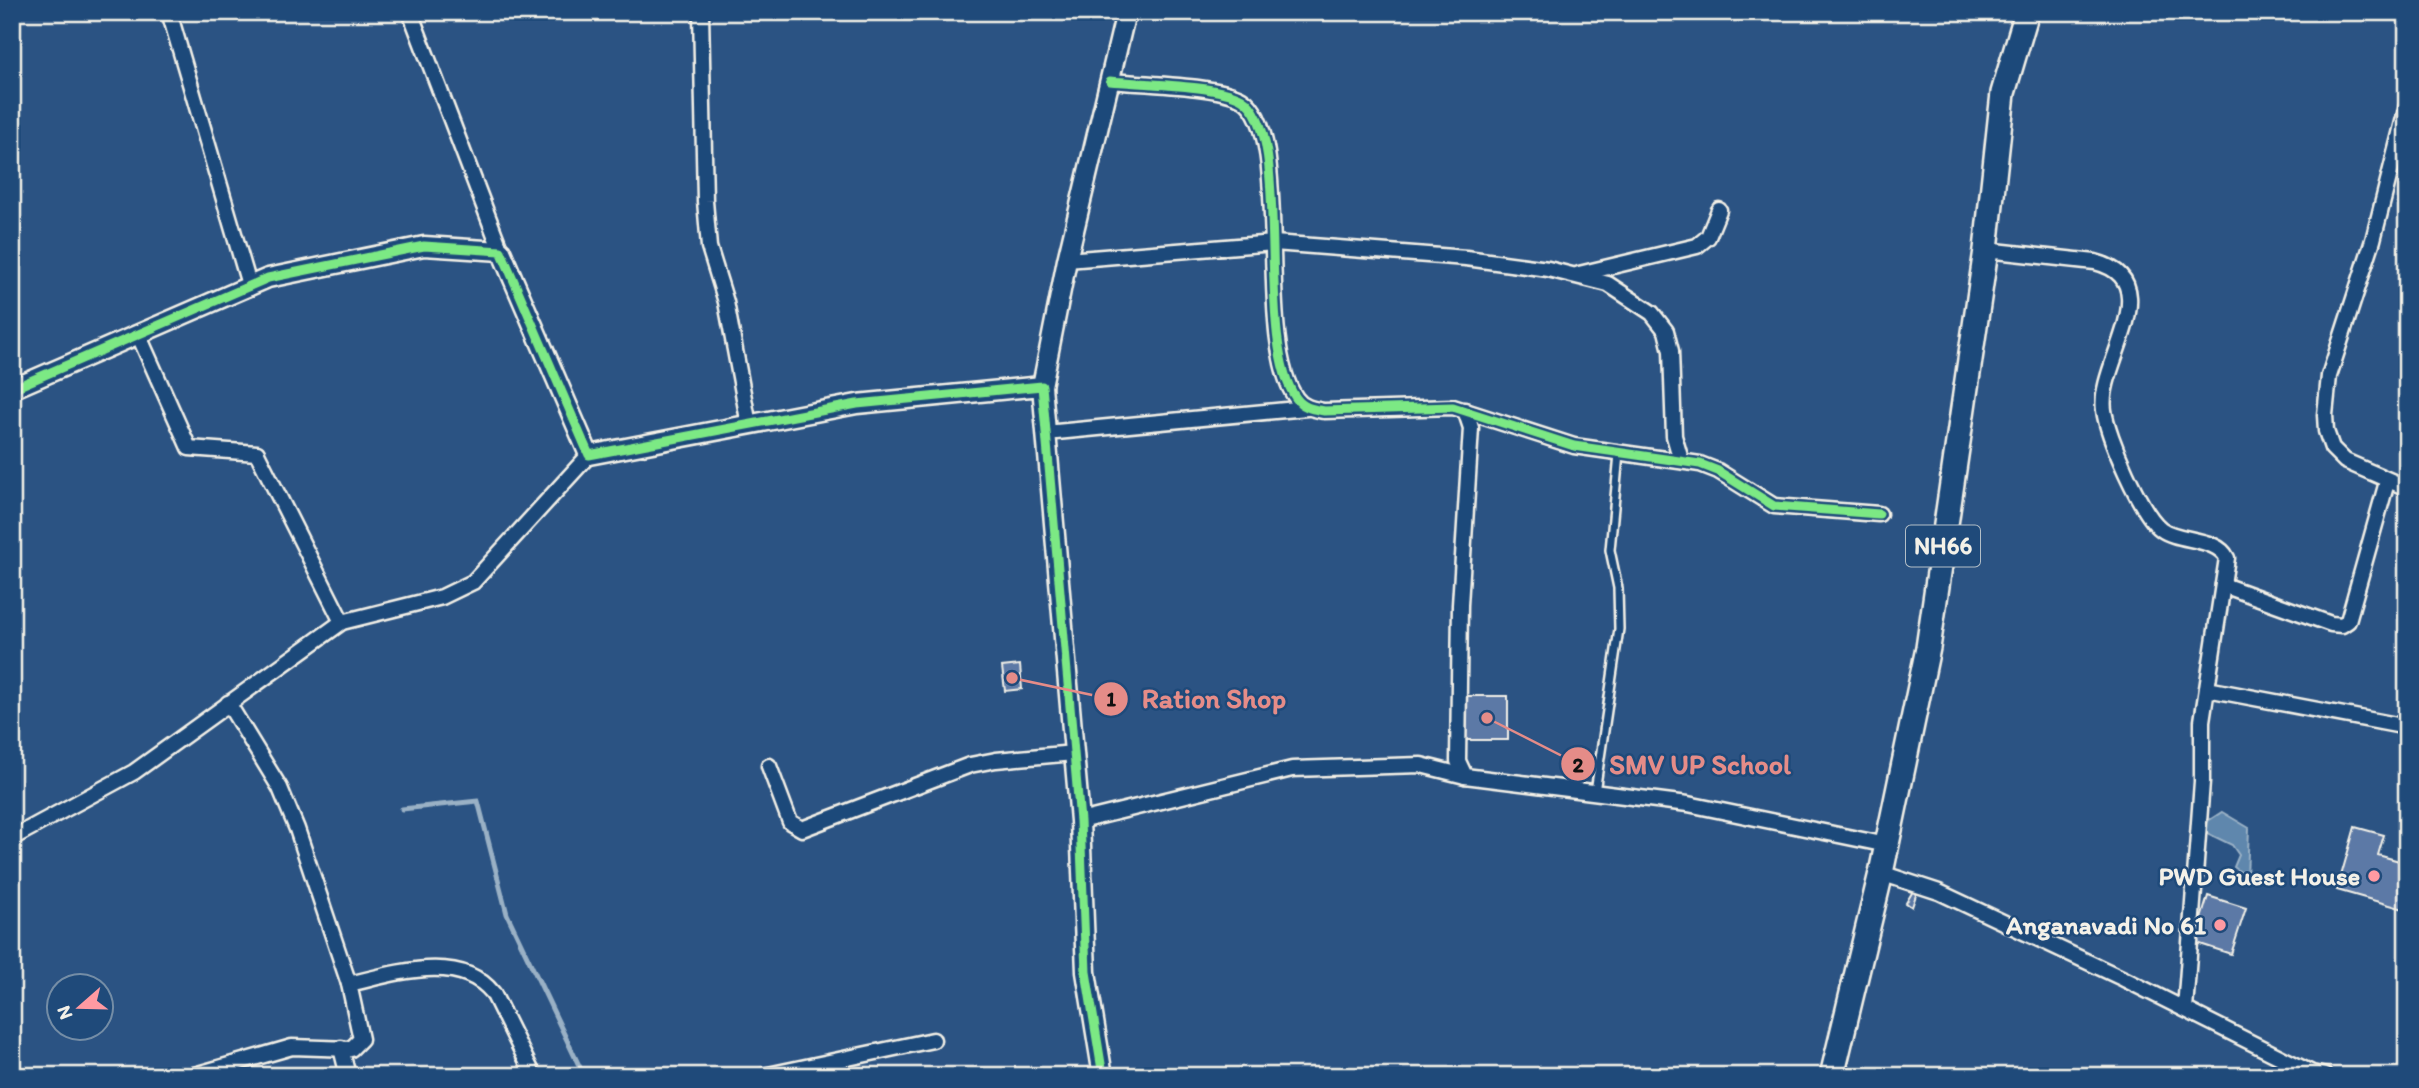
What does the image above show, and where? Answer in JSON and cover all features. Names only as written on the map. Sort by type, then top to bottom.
[{"type":"highway","name":"NH66","points":[[1832,1076],[1881,873],[1928,648],[1986,250],[2003,93],[2027,12]]},
{"type":"street","points":[[169,12],[250,288]]},
{"type":"street","points":[[410,12],[501,251],[589,455]]},
{"type":"street","points":[[701,12],[705,201],[709,247],[726,302],[749,425]]},
{"type":"street","points":[[1103,1076],[1086,972],[1080,821],[1042,386],[1067,260],[1126,12]]},
{"type":"street","points":[[1110,81],[1221,93],[1248,104],[1258,115],[1264,135],[1274,243],[1276,339],[1281,364],[1296,398],[1307,408]]},
{"type":"street","points":[[2407,106],[2373,240],[2329,376],[2325,415],[2326,431],[2332,448],[2345,461],[2387,482],[2407,488]]},
{"type":"street","points":[[1574,275],[1698,246],[1708,237],[1719,210]]},
{"type":"street","points":[[1067,260],[1274,243],[1466,258],[1574,275],[1608,284],[1652,313],[1666,331],[1671,351],[1674,436],[1681,460]]},
{"type":"street","points":[[12,389],[268,278],[424,246],[501,251]]},
{"type":"street","points":[[1986,250],[2095,262],[2110,266],[2127,284],[2130,295],[2129,310],[2104,390],[2107,422],[2139,501],[2152,521],[2162,531],[2225,552],[2227,558],[2202,721],[2202,782],[2185,1009]]},
{"type":"street","points":[[139,336],[189,448],[257,453],[342,622]]},
{"type":"street","points":[[12,838],[134,772],[342,622],[442,597],[473,582],[589,455],[857,404],[1042,386]]},
{"type":"street","points":[[1046,433],[1307,408],[1324,411],[1453,407],[1531,434],[1619,454],[1681,460],[1718,471],[1774,506],[1879,514]]},
{"type":"street","points":[[1465,410],[1471,428],[1460,605],[1458,761],[1465,776]]},
{"type":"street","points":[[2223,585],[2331,624],[2342,625],[2348,621],[2387,482]]},
{"type":"street","points":[[2207,689],[2407,727]]},
{"type":"street","points":[[191,1076],[292,1047],[351,1049],[362,1039],[349,984],[308,858],[280,788],[228,703]]},
{"type":"street","points":[[769,766],[790,822],[803,829],[970,765],[1074,753]]},
{"type":"street","points":[[1080,821],[1293,769],[1421,765],[1465,776],[1688,804],[1887,845]]},
{"type":"street","points":[[1881,873],[1939,892],[2185,1009],[2316,1075]]},
{"type":"street","points":[[349,984],[408,971],[470,973],[484,982],[493,993],[534,1076]]},
{"type":"street","points":[[763,1076],[933,1040]]},
{"type":"street","points":[[341,1048],[348,1076]]},
{"type":"lane","points":[[1595,792],[1619,629],[1618,587],[1610,550],[1619,454]]},
{"type":"water","points":[[2222,812],[2249,828],[2247,877],[2234,867],[2239,855],[2232,845],[2203,831],[2208,821]]},
{"type":"building","points":[[1020,665],[1022,689],[1005,691],[1002,667]]},
{"type":"building","points":[[1466,696],[1508,696],[1508,740],[1466,740]]},
{"type":"building","name":"PWD Guest House","points":[[2355,827],[2384,835],[2378,855],[2403,862],[2407,852],[2407,910],[2337,890]]},
{"type":"building","points":[[1913,891],[1916,895],[1912,907],[1906,903]]},
{"type":"building","name":"Anganavadi No 61","points":[[2208,896],[2246,908],[2231,954],[2194,942]]},
{"type":"waterway","points":[[402,809],[478,801],[507,914],[584,1076]]},
{"type":"cycle path","points":[[1110,81],[1198,88],[1231,94],[1242,99],[1258,119],[1267,151],[1271,192],[1277,331],[1284,370],[1296,398],[1305,406],[1324,411],[1453,407],[1574,446],[1700,464],[1718,471],[1774,506],[1879,514]]},
{"type":"cycle path","points":[[12,389],[268,278],[424,246],[501,251],[589,455],[857,404],[1042,386],[1080,821],[1086,972],[1103,1076]]},
{"type":"place","name":"Ration Shop","points":[[1012,678]]},
{"type":"place","name":"SMV UP School","points":[[1487,718]]},
{"type":"place","name":"PWD Guest House","points":[[2374,876]]},
{"type":"place","name":"Anganavadi No 61","points":[[2220,925]]}]
